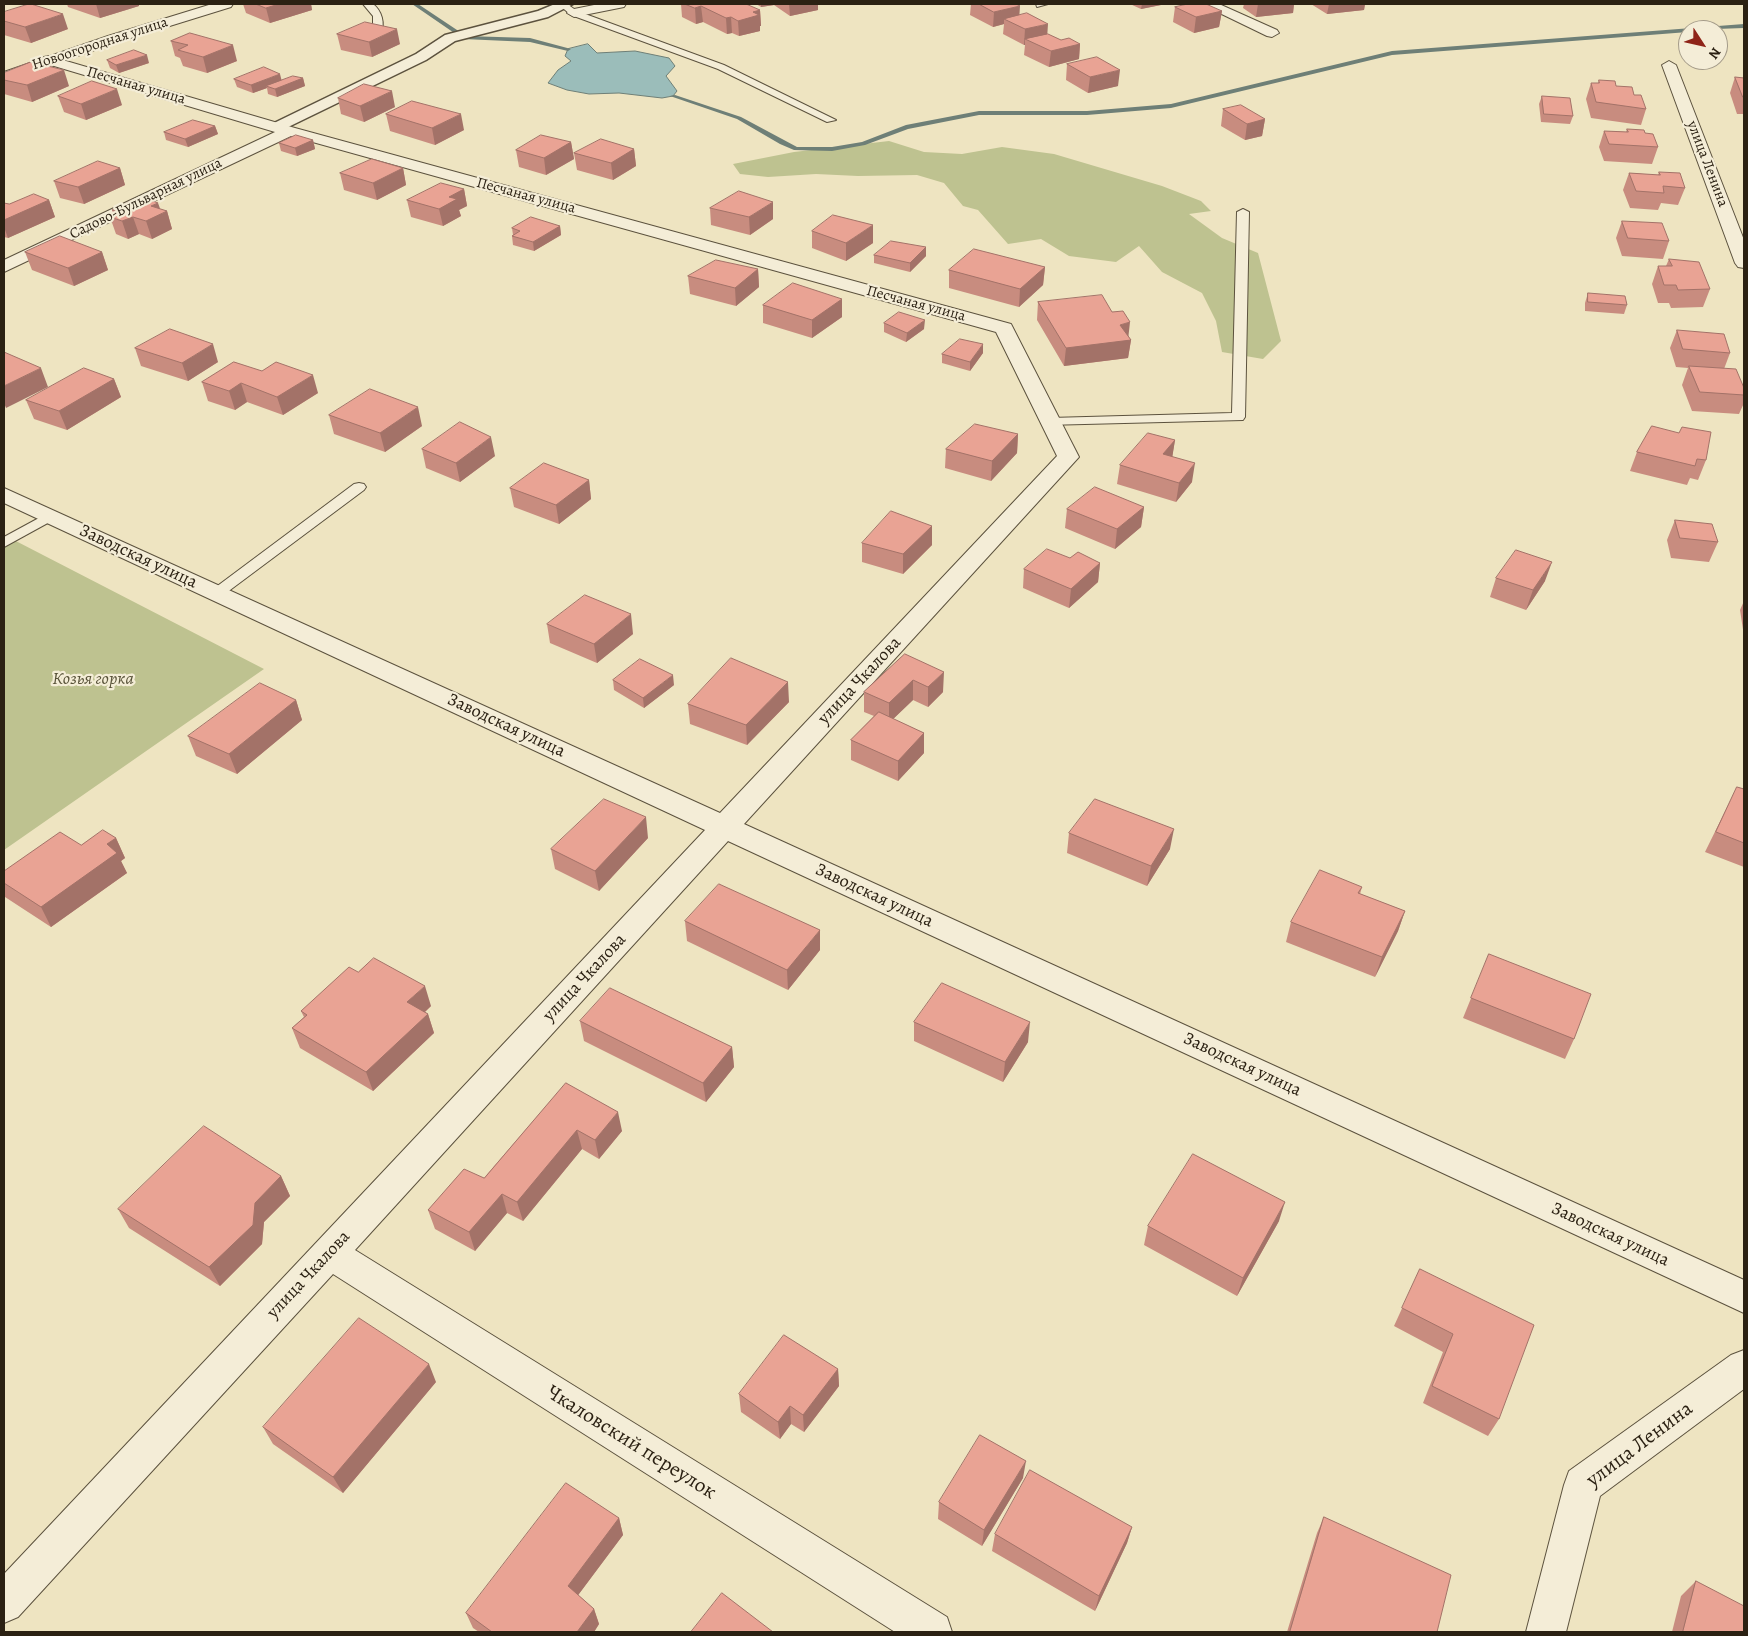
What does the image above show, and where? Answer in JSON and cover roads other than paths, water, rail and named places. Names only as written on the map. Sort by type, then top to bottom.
[{"type":"street","name":"Новоогородная улица","points":[[4,77],[49,60],[226,4]]},
{"type":"street","points":[[283,129],[421,57],[450,38],[567,7],[619,4]]},
{"type":"street","points":[[1208,4],[1272,33]]},
{"type":"street","name":"Песчаная улица","points":[[49,60],[283,129],[1004,328]]},
{"type":"street","name":"улица Ленина","points":[[1669,65],[1744,263]]},
{"type":"street","name":"Садово-Бульварная улица","points":[[4,267],[283,129]]},
{"type":"street","name":"улица Чкалова","points":[[4,1604],[1068,457],[1004,328]]},
{"type":"street","name":"Заводская улица","points":[[4,495],[1744,1297]]},
{"type":"street","name":"Чкаловский переулок","points":[[330,1253],[932,1632]]},
{"type":"street","name":"улица Ленина","points":[[1546,1632],[1583,1485],[1744,1367]]},
{"type":"lane","points":[[367,4],[373,7],[379,17],[378,32]]},
{"type":"lane","points":[[567,7],[721,67],[831,120]]},
{"type":"lane","points":[[1050,422],[1238,417],[1243,212]]},
{"type":"lane","points":[[217,593],[359,486]]},
{"type":"lane","points":[[4,543],[50,516]]},
{"type":"water","points":[[588,44],[597,53],[635,51],[669,58],[675,66],[666,76],[677,91],[673,96],[662,98],[619,93],[589,94],[567,90],[548,83],[558,70],[571,61],[565,56],[568,49]]},
{"type":"waterway","points":[[415,4],[465,38],[530,40],[568,49]]},
{"type":"waterway","points":[[1728,27],[1744,26]]},
{"type":"waterway","points":[[673,96],[739,118],[796,149],[832,149],[863,144],[906,127],[979,113],[1087,113],[1171,106],[1392,53],[1678,31]]},
{"type":"park label","name":"Козья горка","points":[[93,680]]}]
